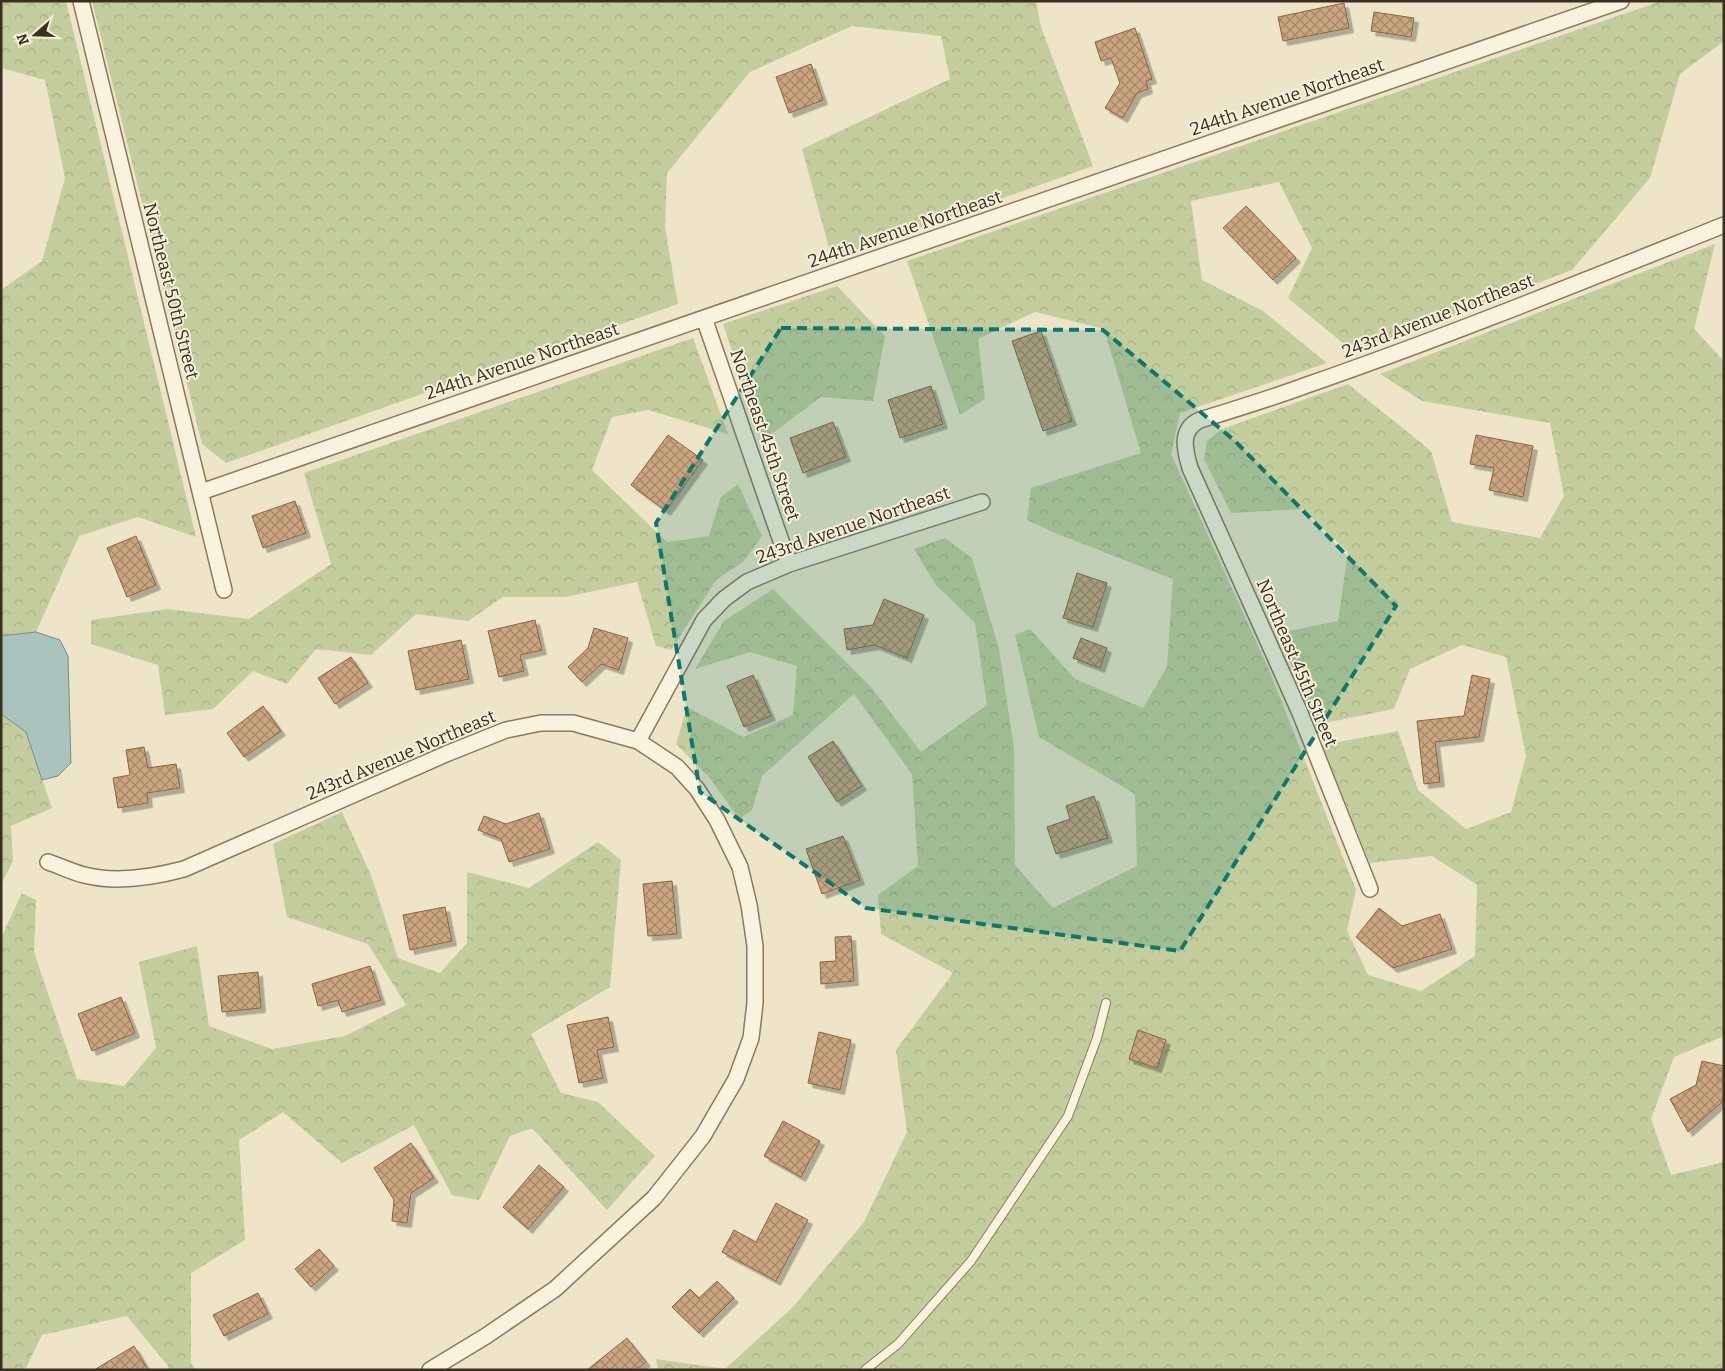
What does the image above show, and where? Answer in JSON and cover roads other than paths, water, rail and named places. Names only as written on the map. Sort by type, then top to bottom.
[{"type":"street","name":"Northeast 50th Street","points":[[81,1],[224,590]]},
{"type":"street","name":"244th Avenue Northeast","points":[[201,492],[1621,1]]},
{"type":"street","name":"243rd Avenue Northeast","points":[[1186,454],[1186,435],[1193,423],[1382,358],[1724,225]]},
{"type":"street","name":"Northeast 45th Street","points":[[704,318],[789,564]]},
{"type":"street","name":"Northeast 45th Street","points":[[1186,454],[1190,468],[1300,713],[1370,889]]},
{"type":"street","name":"243rd Avenue Northeast","points":[[48,862],[85,876],[121,879],[159,875],[184,869],[446,754],[506,730],[541,723],[574,723],[638,741],[704,620],[724,599],[747,582],[789,564],[982,502]]},
{"type":"street","points":[[430,1370],[486,1336],[555,1289],[654,1198],[703,1136],[736,1079],[751,1038],[755,1003],[756,946],[750,905],[740,867],[717,820],[697,789],[677,767],[638,741]]},
{"type":"lane","points":[[865,1370],[898,1344],[971,1260],[1068,1116],[1097,1038],[1106,1003]]},
{"type":"water","points":[[36,632],[60,640],[68,656],[71,763],[58,776],[42,780],[26,732],[1,714],[1,636]]}]
